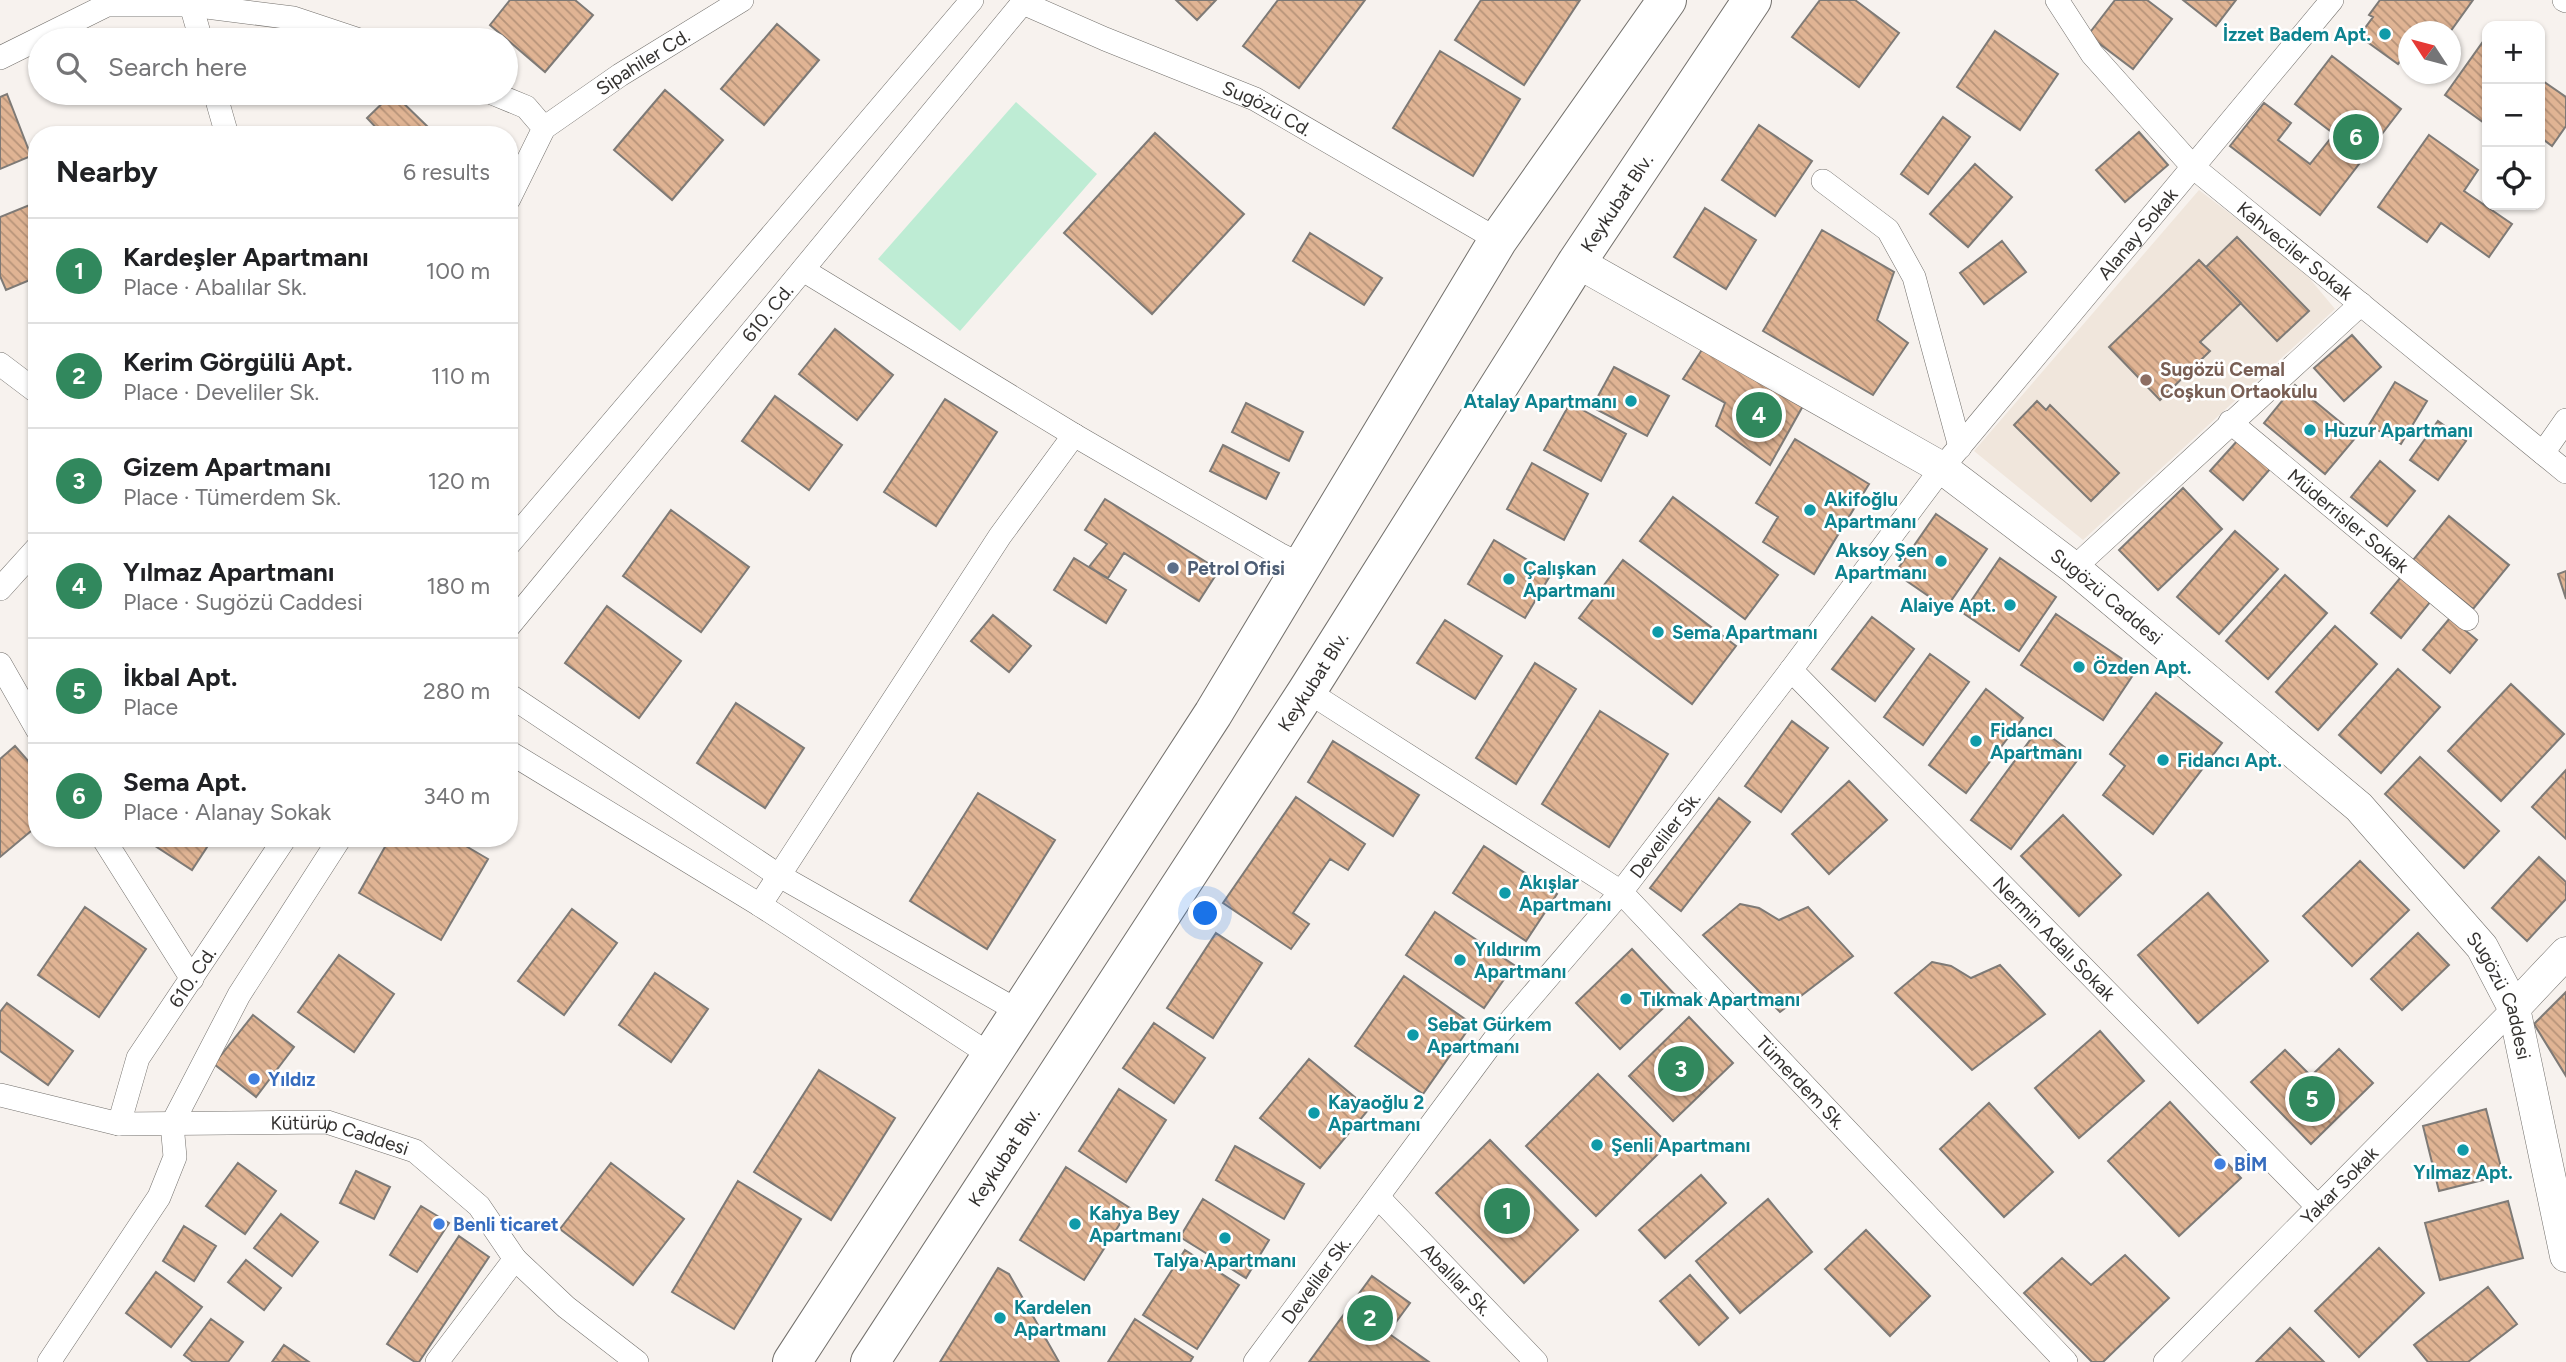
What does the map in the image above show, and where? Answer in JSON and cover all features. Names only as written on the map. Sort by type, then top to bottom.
[{"type":"highway","points":[[792,1362],[1213,714],[1498,240],[1668,0]]},
{"type":"highway","name":"Keykubat Blv.","points":[[870,1362],[1307,691],[1577,262],[1752,0]]},
{"type":"street","name":"Sipahiler Cd.","points":[[544,128],[620,75],[742,0]]},
{"type":"street","points":[[518,533],[972,0]]},
{"type":"street","name":"Kahveciler Sokak","points":[[2057,0],[2092,54],[2193,167],[2566,471]]},
{"type":"street","name":"Alanay Sokak","points":[[1951,457],[2332,0]]},
{"type":"street","name":"Sugözü Cd.","points":[[1024,1],[1105,39],[1255,99],[1498,240]]},
{"type":"street","name":"610. Cd.","points":[[518,615],[1024,1]]},
{"type":"street","points":[[61,28],[107,5],[191,5],[293,18],[323,28]]},
{"type":"street","points":[[191,5],[198,28]]},
{"type":"street","points":[[0,58],[28,44]]},
{"type":"street","points":[[518,104],[526,107],[544,128],[518,181]]},
{"type":"street","points":[[218,105],[224,126]]},
{"type":"street","points":[[1823,181],[1888,230],[1914,277],[1951,457]]},
{"type":"street","name":"Sugözü Caddesi","points":[[1577,262],[1951,457],[2074,568],[2359,807],[2482,947],[2514,1008],[2566,1256]]},
{"type":"street","points":[[803,270],[1074,435],[1303,566]]},
{"type":"street","points":[[2074,568],[2361,304]]},
{"type":"street","points":[[0,363],[28,385]]},
{"type":"street","points":[[2543,453],[2566,421]]},
{"type":"street","name":"Müderrisler Sokak","points":[[2231,422],[2467,619]]},
{"type":"street","points":[[760,905],[999,536],[1074,435]]},
{"type":"street","name":"Develiler Sk.","points":[[1255,1362],[1494,1040],[1620,892],[1951,457]]},
{"type":"street","points":[[0,589],[28,558]]},
{"type":"street","points":[[0,664],[28,713]]},
{"type":"street","name":"Nermin Adalı Sokak","points":[[1791,670],[2318,1207]]},
{"type":"street","name":"Tümerdem Sk.","points":[[1307,691],[1620,892],[2066,1362]]},
{"type":"street","points":[[518,701],[778,875],[1020,1012]]},
{"type":"street","points":[[518,757],[760,905],[992,1056]]},
{"type":"street","points":[[109,847],[192,979]]},
{"type":"street","name":"610. Cd.","points":[[119,1124],[138,1058],[279,847]]},
{"type":"street","points":[[49,1362],[159,1197],[175,1157],[172,1124],[239,995],[334,847]]},
{"type":"street","points":[[2514,1008],[2566,953]]},
{"type":"street","name":"Yakar Sokak","points":[[2165,1362],[2514,1008]]},
{"type":"street","name":"Kütürüp Caddesi","points":[[0,1095],[119,1124],[327,1122],[415,1151],[479,1206],[515,1259],[566,1307],[637,1362]]},
{"type":"street","name":"Abalılar Sk.","points":[[1378,1197],[1536,1362]]},
{"type":"street","points":[[437,1362],[515,1259]]},
{"type":"shaded area","name":"Sugözü Cemal Coşkun Ortaokulu","points":[[2199,190],[2300,267],[2335,309],[2083,540],[1974,451]]},
{"type":"green space","points":[[1016,102],[1097,174],[960,331],[878,259]]},
{"type":"building","points":[[510,0],[575,0],[593,15],[545,72],[518,49],[518,28],[494,28],[490,25]]},
{"type":"building","points":[[1176,0],[1216,0],[1197,20]]},
{"type":"building","points":[[1278,0],[1365,0],[1299,88],[1243,46]]},
{"type":"building","points":[[1481,0],[1580,0],[1524,85],[1455,40]]},
{"type":"building","points":[[1820,0],[1855,0],[1899,33],[1859,87],[1792,37]]},
{"type":"building","points":[[2115,0],[2147,0],[2172,19],[2133,69],[2088,35]]},
{"type":"building","points":[[2183,0],[2236,0],[2216,26]]},
{"type":"building","name":"İzzet Badem Apt.","points":[[2380,0],[2473,0],[2458,21],[2398,21],[2398,64],[2359,36],[2373,17],[2369,15]]},
{"type":"building","points":[[777,24],[819,60],[764,125],[721,89]]},
{"type":"building","points":[[1995,31],[2058,74],[2020,130],[1957,87]]},
{"type":"building","points":[[2482,43],[2482,121],[2445,95],[2453,84],[2461,84],[2461,73]]},
{"type":"building","points":[[1440,51],[1520,99],[1473,176],[1393,128]]},
{"type":"building","points":[[2332,56],[2401,109],[2320,215],[2230,146],[2264,103],[2291,123],[2278,140],[2310,164],[2334,134],[2295,104]]},
{"type":"building","points":[[2545,82],[2566,97],[2566,126],[2552,146],[2545,141]]},
{"type":"building","points":[[665,90],[723,140],[672,200],[614,150]]},
{"type":"building","points":[[7,94],[28,148],[28,157],[0,169],[0,97]]},
{"type":"building","points":[[381,105],[405,105],[427,126],[375,126],[367,118]]},
{"type":"building","points":[[1943,117],[1970,137],[1928,194],[1901,174]]},
{"type":"building","points":[[1759,125],[1812,161],[1775,216],[1722,180]]},
{"type":"building","points":[[2139,132],[2168,165],[2125,202],[2096,170]]},
{"type":"building","points":[[1155,133],[1244,214],[1152,314],[1064,233]]},
{"type":"building","points":[[2429,135],[2478,170],[2464,191],[2482,203],[2482,210],[2492,210],[2512,224],[2489,257],[2441,223],[2427,242],[2378,207]]},
{"type":"building","points":[[1975,164],[2012,197],[1968,247],[1930,214]]},
{"type":"building","points":[[28,206],[28,281],[6,290],[0,276],[0,217]]},
{"type":"building","points":[[1705,208],[1756,240],[1726,289],[1674,257]]},
{"type":"building","points":[[1822,230],[1894,272],[1877,320],[1908,343],[1873,395],[1763,331]]},
{"type":"building","points":[[1310,233],[1382,278],[1364,305],[1293,261]]},
{"type":"building","points":[[2237,237],[2309,311],[2277,341],[2206,267]]},
{"type":"building","points":[[2002,241],[2026,272],[1984,304],[1960,273]]},
{"type":"building","points":[[2199,260],[2241,303],[2200,342],[2210,351],[2160,400],[2109,347]]},
{"type":"building","points":[[835,329],[893,375],[857,420],[799,374]]},
{"type":"building","points":[[2352,335],[2381,367],[2344,401],[2314,368]]},
{"type":"building","points":[[1705,345],[1804,404],[1770,465],[1716,426],[1725,403],[1683,379]]},
{"type":"building","name":"Atalay Apartmanı","points":[[1614,367],[1669,396],[1647,436],[1592,407]]},
{"type":"building","points":[[2395,382],[2427,401],[2401,444],[2369,425]]},
{"type":"building","name":"Huzur Apartmanı","points":[[2295,385],[2357,436],[2325,474],[2264,423]]},
{"type":"building","points":[[775,396],[842,445],[809,490],[742,441]]},
{"type":"building","points":[[945,399],[997,432],[936,526],[884,492]]},
{"type":"building","points":[[2037,401],[2046,410],[2050,405],[2119,473],[2091,501],[2014,425]]},
{"type":"building","points":[[1246,403],[1303,432],[1289,461],[1232,432]]},
{"type":"building","points":[[1570,403],[1626,434],[1601,481],[1544,450]]},
{"type":"building","points":[[2438,421],[2466,441],[2438,480],[2410,460]]},
{"type":"building","name":"Akifoğlu Apartmanı","points":[[1795,439],[1869,484],[1814,574],[1763,542],[1778,517],[1756,503]]},
{"type":"building","points":[[2238,440],[2270,469],[2243,500],[2210,471]]},
{"type":"building","points":[[1223,445],[1279,473],[1266,499],[1210,471]]},
{"type":"building","points":[[2380,461],[2415,491],[2387,526],[2351,497]]},
{"type":"building","points":[[1532,463],[1588,494],[1564,540],[1507,509]]},
{"type":"building","points":[[2183,488],[2222,529],[2158,590],[2119,550]]},
{"type":"building","points":[[1673,497],[1778,575],[1745,619],[1640,541]]},
{"type":"building","points":[[1105,499],[1219,570],[1199,601],[1124,553],[1108,578],[1089,567],[1107,544],[1085,530]]},
{"type":"building","points":[[671,510],[749,567],[701,632],[623,576]]},
{"type":"building","name":"Aksoy Şen Apartmanı","points":[[1936,514],[1987,549],[1946,608],[1895,573]]},
{"type":"building","points":[[2449,516],[2509,565],[2473,609],[2413,560]]},
{"type":"building","points":[[2235,531],[2278,569],[2219,634],[2177,597]]},
{"type":"building","name":"Çalışkan Apartmanı","points":[[1494,540],[1551,574],[1525,618],[1468,584]]},
{"type":"building","points":[[1074,558],[1126,590],[1106,623],[1054,590]]},
{"type":"building","name":"Alaiye Apt.","points":[[2000,558],[2056,597],[2019,651],[1963,613]]},
{"type":"building","name":"Sema Apartmanı","points":[[1623,560],[1736,646],[1692,704],[1579,618]]},
{"type":"building","points":[[2566,571],[2566,599],[2558,574]]},
{"type":"building","points":[[2285,575],[2327,613],[2268,679],[2226,641]]},
{"type":"building","points":[[2401,577],[2431,601],[2401,638],[2371,613]]},
{"type":"building","points":[[607,606],[681,661],[639,718],[565,663]]},
{"type":"building","name":"Özden Apt.","points":[[2056,614],[2137,669],[2103,720],[2021,665]]},
{"type":"building","points":[[993,615],[1031,646],[1009,672],[971,641]]},
{"type":"building","points":[[1872,617],[1914,649],[1875,701],[1832,669]]},
{"type":"building","points":[[2450,618],[2477,640],[2450,673],[2423,650]]},
{"type":"building","points":[[1445,620],[1502,656],[1475,699],[1417,663]]},
{"type":"building","points":[[2335,626],[2377,664],[2318,730],[2276,692]]},
{"type":"building","points":[[1930,654],[1969,682],[1923,745],[1884,717]]},
{"type":"building","points":[[1535,663],[1576,689],[1516,784],[1476,758]]},
{"type":"building","points":[[2398,669],[2440,707],[2381,773],[2339,735]]},
{"type":"building","points":[[2511,684],[2564,734],[2501,801],[2448,751]]},
{"type":"building","name":"Fidancı Apartmanı","points":[[1986,689],[2023,718],[1966,793],[1929,765]]},
{"type":"building","name":"Fidancı Apt.","points":[[2156,693],[2222,743],[2153,834],[2103,795],[2125,766],[2110,754]]},
{"type":"building","points":[[736,703],[804,748],[765,808],[697,763]]},
{"type":"building","points":[[1600,711],[1668,754],[1609,847],[1542,804]]},
{"type":"building","points":[[1792,721],[1828,748],[1781,812],[1745,786]]},
{"type":"building","points":[[2039,728],[2079,758],[2011,849],[1971,820]]},
{"type":"building","points":[[1333,741],[1419,795],[1393,836],[1308,782]]},
{"type":"building","points":[[15,746],[28,761],[28,834],[0,857],[0,759]]},
{"type":"building","points":[[2420,757],[2499,831],[2464,868],[2385,794]]},
{"type":"building","points":[[2566,770],[2566,839],[2532,807]]},
{"type":"building","points":[[1849,781],[1887,820],[1829,874],[1792,834]]},
{"type":"building","points":[[978,793],[1055,840],[987,949],[910,901]]},
{"type":"building","points":[[1296,797],[1365,844],[1348,870],[1330,859],[1293,913],[1309,924],[1291,949],[1223,903]]},
{"type":"building","points":[[1719,798],[1750,822],[1681,911],[1650,888]]},
{"type":"building","points":[[2063,815],[2121,875],[2079,916],[2021,856]]},
{"type":"building","name":"Akışlar Apartmanı","points":[[1484,846],[1557,894],[1526,941],[1453,893]]},
{"type":"building","points":[[157,847],[207,847],[192,870]]},
{"type":"building","points":[[385,847],[467,847],[488,859],[441,940],[359,893]]},
{"type":"building","points":[[2539,857],[2566,882],[2566,899],[2527,941],[2492,908]]},
{"type":"building","points":[[2360,861],[2409,910],[2352,966],[2303,916]]},
{"type":"building","points":[[2208,893],[2268,961],[2198,1023],[2138,955]]},
{"type":"building","points":[[1740,904],[1759,908],[1779,920],[1808,907],[1853,956],[1780,1012],[1703,935]]},
{"type":"building","points":[[85,907],[146,949],[99,1017],[38,975]]},
{"type":"building","points":[[572,909],[617,943],[564,1015],[518,981]]},
{"type":"building","name":"Yıldırım Apartmanı","points":[[1435,912],[1514,965],[1484,1008],[1406,955]]},
{"type":"building","points":[[1216,933],[1262,963],[1213,1038],[1167,1008]]},
{"type":"building","points":[[2418,933],[2449,965],[2402,1010],[2371,979]]},
{"type":"building","name":"Tıkmak Apartmanı","points":[[1632,949],[1676,996],[1620,1049],[1576,1003]]},
{"type":"building","points":[[339,955],[394,994],[354,1052],[298,1012]]},
{"type":"building","points":[[1932,962],[1951,966],[1971,978],[2000,965],[2045,1014],[1972,1070],[1895,993]]},
{"type":"building","points":[[655,973],[708,1009],[671,1062],[619,1025]]},
{"type":"building","name":"Sebat Gürkem Apartmanı","points":[[1404,976],[1472,1024],[1423,1094],[1355,1046]]},
{"type":"building","points":[[2566,992],[2566,1076],[2534,1024]]},
{"type":"building","points":[[7,1003],[73,1051],[48,1085],[0,1051],[0,1012]]},
{"type":"building","points":[[253,1015],[294,1047],[256,1097],[214,1064]]},
{"type":"building","points":[[1689,1017],[1733,1063],[1673,1121],[1629,1076]]},
{"type":"building","points":[[1154,1023],[1205,1058],[1174,1103],[1123,1068]]},
{"type":"building","points":[[2100,1031],[2144,1081],[2079,1138],[2035,1088]]},
{"type":"building","points":[[2339,1049],[2373,1083],[2311,1144],[2251,1082],[2285,1050],[2311,1076]]},
{"type":"building","name":"Kayaoğlu 2 Apartmanı","points":[[1309,1059],[1369,1109],[1320,1168],[1260,1118]]},
{"type":"building","points":[[819,1070],[895,1118],[831,1220],[754,1172]]},
{"type":"building","name":"Şenli Apartmanı","points":[[1598,1074],[1668,1144],[1596,1216],[1526,1146]]},
{"type":"building","points":[[1119,1089],[1166,1120],[1126,1182],[1079,1151]]},
{"type":"building","points":[[2170,1102],[2241,1178],[2179,1236],[2108,1161]]},
{"type":"building","points":[[1989,1103],[2053,1172],[2004,1217],[1940,1149]]},
{"type":"building","name":"Yılmaz Apt.","points":[[2486,1109],[2503,1175],[2439,1191],[2423,1126]]},
{"type":"building","points":[[1490,1140],[1578,1230],[1524,1283],[1436,1193]]},
{"type":"building","points":[[1235,1146],[1304,1184],[1284,1219],[1216,1180]]},
{"type":"building","points":[[238,1163],[276,1191],[245,1234],[206,1206]]},
{"type":"building","points":[[611,1163],[684,1219],[633,1285],[560,1229]]},
{"type":"building","name":"Kahya Bey Apartmanı","points":[[1066,1167],[1130,1208],[1084,1280],[1020,1240]]},
{"type":"building","points":[[356,1171],[390,1187],[374,1219],[340,1203]]},
{"type":"building","points":[[1701,1175],[1726,1203],[1665,1258],[1639,1230]]},
{"type":"building","points":[[738,1181],[801,1219],[734,1329],[672,1292]]},
{"type":"building","name":"Talya Apartmanı","points":[[1203,1199],[1269,1240],[1246,1278],[1180,1237]]},
{"type":"building","points":[[1768,1199],[1812,1252],[1740,1313],[1696,1261]]},
{"type":"building","points":[[2508,1201],[2523,1258],[2440,1280],[2425,1223]]},
{"type":"building","points":[[421,1206],[449,1223],[417,1272],[390,1255]]},
{"type":"building","points":[[281,1214],[318,1242],[292,1276],[254,1248]]},
{"type":"building","points":[[184,1226],[216,1246],[194,1281],[163,1261]]},
{"type":"building","points":[[1866,1230],[1930,1296],[1890,1336],[1825,1269]]},
{"type":"building","points":[[459,1236],[489,1257],[419,1362],[415,1362],[387,1344]]},
{"type":"building","points":[[2379,1248],[2424,1293],[2359,1357],[2315,1311]]},
{"type":"building","points":[[1185,1250],[1239,1285],[1197,1349],[1143,1315]]},
{"type":"building","points":[[2125,1255],[2169,1298],[2103,1362],[2092,1362],[2024,1293],[2062,1258],[2091,1285]]},
{"type":"building","points":[[246,1260],[281,1288],[264,1310],[228,1282]]},
{"type":"building","name":"Kardelen Apartmanı","points":[[998,1268],[1009,1274],[1059,1362],[940,1362]]},
{"type":"building","points":[[156,1272],[202,1307],[171,1347],[126,1313]]},
{"type":"building","points":[[1690,1275],[1728,1318],[1699,1345],[1660,1301]]},
{"type":"building","points":[[1372,1276],[1410,1303],[1388,1333],[1429,1362],[1309,1362]]},
{"type":"building","points":[[2488,1287],[2517,1324],[2468,1362],[2428,1362],[2414,1345]]},
{"type":"building","points":[[211,1319],[243,1342],[228,1362],[193,1362],[184,1355]]},
{"type":"building","points":[[1135,1319],[1193,1357],[1190,1362],[1108,1362]]},
{"type":"building","points":[[2290,1328],[2324,1362],[2256,1362]]},
{"type":"building","points":[[284,1345],[309,1362],[272,1362]]},
{"type":"place","name":"İzzet Badem Apt.","points":[[2385,34]]},
{"type":"place","name":"Sema Apt.","points":[[2356,137]]},
{"type":"place","name":"Sugözü Cemal Coşkun Ortaokulu","points":[[2146,380]]},
{"type":"place","name":"Atalay Apartmanı","points":[[1631,401]]},
{"type":"place","name":"Yılmaz Apartmanı","points":[[1759,415]]},
{"type":"place","name":"Huzur Apartmanı","points":[[2310,430]]},
{"type":"place","name":"Akifoğlu Apartmanı","points":[[1810,510]]},
{"type":"place","name":"Aksoy Şen Apartmanı","points":[[1941,561]]},
{"type":"place","name":"Petrol Ofisi","points":[[1173,568]]},
{"type":"place","name":"Çalışkan Apartmanı","points":[[1509,579]]},
{"type":"place","name":"Alaiye Apt.","points":[[2010,605]]},
{"type":"place","name":"Sema Apartmanı","points":[[1658,632]]},
{"type":"place","name":"Özden Apt.","points":[[2079,667]]},
{"type":"place","name":"Fidancı Apartmanı","points":[[1976,741]]},
{"type":"place","name":"Fidancı Apt.","points":[[2163,760]]},
{"type":"place","name":"Akışlar Apartmanı","points":[[1505,893]]},
{"type":"place","name":"Yıldırım Apartmanı","points":[[1460,960]]},
{"type":"place","name":"Tıkmak Apartmanı","points":[[1626,999]]},
{"type":"place","name":"Sebat Gürkem Apartmanı","points":[[1413,1035]]},
{"type":"place","name":"Gizem Apartmanı","points":[[1681,1069]]},
{"type":"place","name":"Yıldız","points":[[254,1079]]},
{"type":"place","name":"İkbal Apt.","points":[[2312,1099]]},
{"type":"place","name":"Kayaoğlu 2 Apartmanı","points":[[1314,1113]]},
{"type":"place","name":"Şenli Apartmanı","points":[[1597,1145]]},
{"type":"place","name":"Yılmaz Apt.","points":[[2463,1150]]},
{"type":"place","name":"BİM","points":[[2220,1164]]},
{"type":"place","name":"Kardeşler Apartmanı","points":[[1507,1211]]},
{"type":"place","name":"Benli ticaret","points":[[439,1224]]},
{"type":"place","name":"Kahya Bey Apartmanı","points":[[1075,1224]]},
{"type":"place","name":"Talya Apartmanı","points":[[1225,1238]]},
{"type":"place","name":"Kardelen Apartmanı","points":[[1000,1318]]},
{"type":"place","name":"Kerim Görgülü Apt.","points":[[1370,1318]]}]
